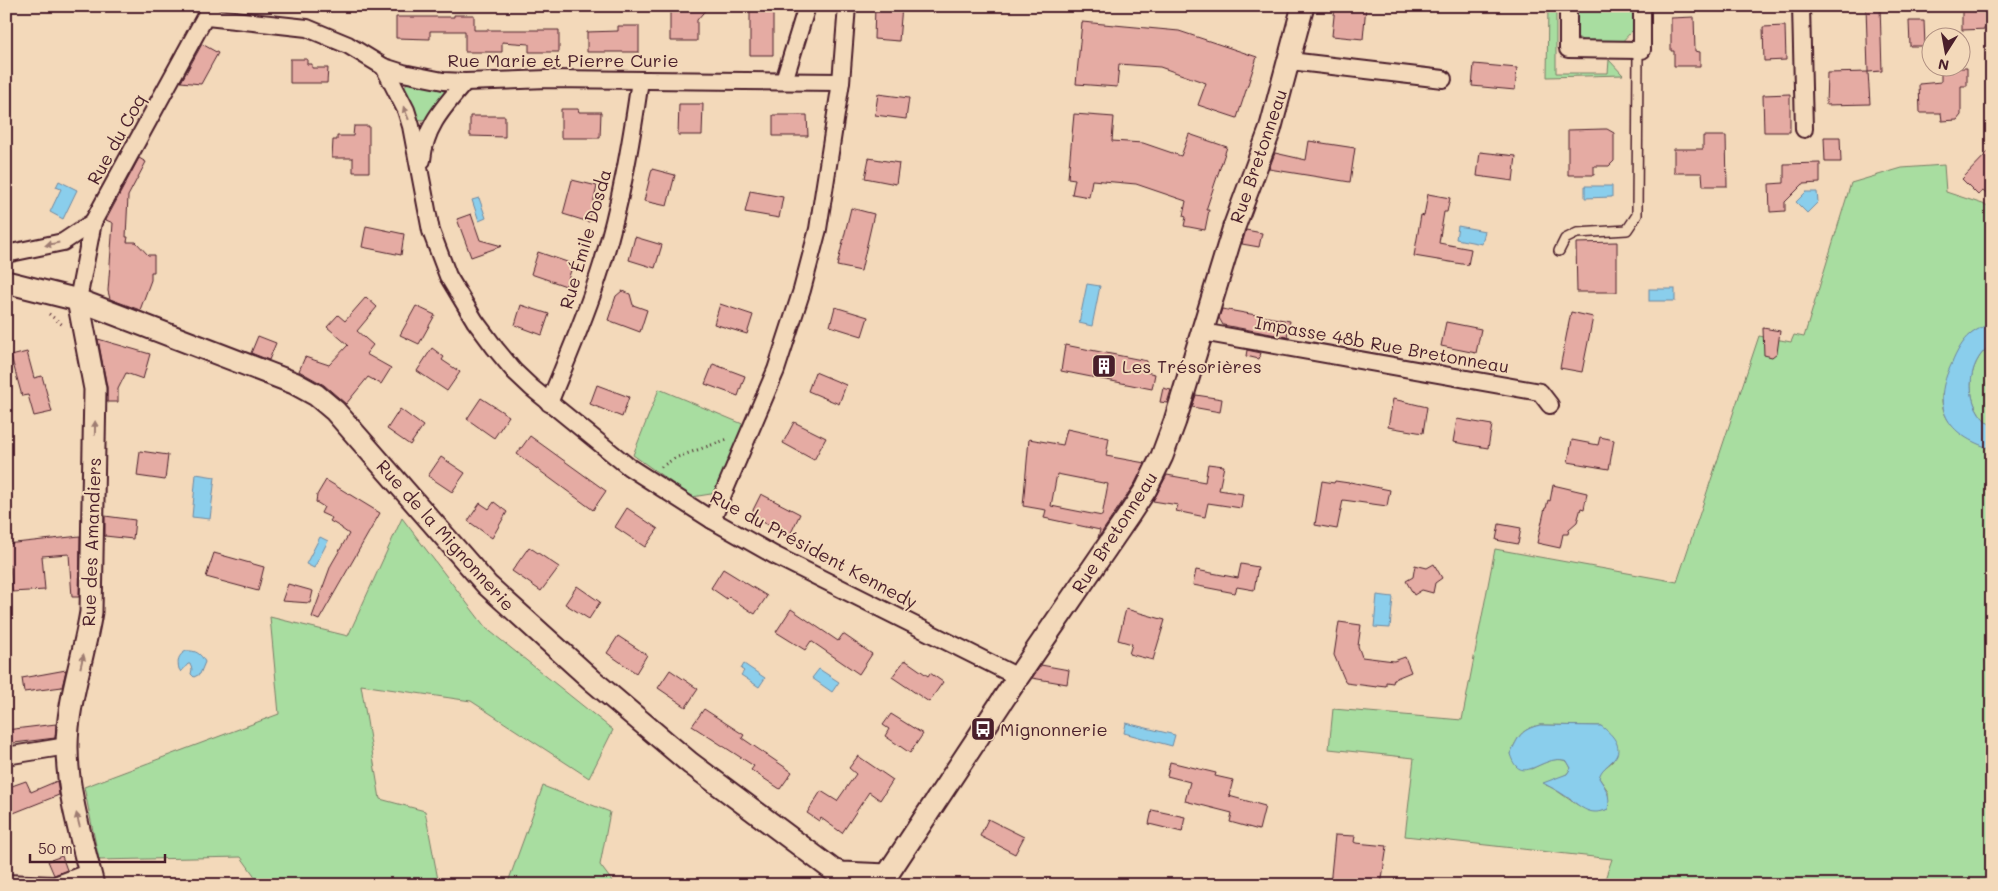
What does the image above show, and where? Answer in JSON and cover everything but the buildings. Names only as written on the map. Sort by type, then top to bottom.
[{"type":"street","points":[[784,81],[807,6]]},
{"type":"street","points":[[712,520],[776,370],[802,290],[818,229],[841,82],[847,6]]},
{"type":"street","name":"Rue Bretonneau","points":[[888,880],[1018,677],[1146,489],[1162,456],[1175,421],[1234,227],[1270,130],[1290,61],[1303,6]]},
{"type":"street","points":[[1568,6],[1568,49],[1638,50],[1642,50],[1642,6]]},
{"type":"street","points":[[1801,6],[1804,129]]},
{"type":"street","name":"Rue Marie et Pierre Curie","points":[[209,11],[306,28],[348,44],[384,67],[420,77],[465,82],[546,79],[841,82]]},
{"type":"street","name":"Rue du Coq","points":[[78,300],[93,222],[209,11]]},
{"type":"street","points":[[1290,61],[1443,79]]},
{"type":"street","name":"Rue du Président Kennedy","points":[[384,67],[406,110],[411,126],[420,178],[434,238],[448,276],[494,348],[514,372],[549,403],[630,467],[712,520],[774,555],[1018,677]]},
{"type":"street","name":"Rue Émile Dosda","points":[[549,403],[583,321],[608,243],[630,154],[640,80]]},
{"type":"street","name":"Rue du Président Kennedy","points":[[420,178],[423,145],[428,131],[439,113],[465,82]]},
{"type":"street","points":[[6,254],[63,242],[93,222]]},
{"type":"street","name":"Rue de la Mignonnerie","points":[[6,282],[78,300],[294,383],[316,395],[335,411],[487,586],[622,706],[690,762],[833,870],[888,880]]},
{"type":"street","name":"Rue des Amandiers","points":[[6,883],[55,884],[92,878],[68,781],[67,746],[70,713],[87,640],[91,612],[92,582],[95,389],[78,300]]},
{"type":"street","name":"Impasse 48b Rue Bretonneau","points":[[1202,332],[1540,392],[1550,404]]},
{"type":"street","points":[[6,756],[67,746]]},
{"type":"lane","points":[[1559,251],[1565,239],[1576,232],[1627,230],[1637,215],[1638,50]]},
{"type":"path","points":[[42,310],[54,316],[69,334]]},
{"type":"path","points":[[651,480],[661,466],[675,458],[728,439],[745,445]]},
{"type":"green space","points":[[1548,6],[1556,6],[1556,73],[1608,73],[1609,60],[1623,75],[1547,77]]},
{"type":"green space","points":[[1571,6],[1634,6],[1633,30],[1617,47],[1592,46],[1571,33]]},
{"type":"green space","points":[[1988,45],[1992,45],[1992,90],[1987,90]]},
{"type":"green space","points":[[409,81],[440,86],[443,89],[445,94],[426,119],[417,119],[403,88]]},
{"type":"green space","points":[[1944,165],[1946,192],[1992,207],[1992,323],[1971,334],[1963,343],[1942,395],[1945,415],[1956,430],[1973,441],[1992,449],[1992,885],[1611,885],[1605,879],[1612,859],[1405,836],[1414,758],[1329,749],[1333,709],[1462,720],[1495,549],[1677,582],[1759,336],[1791,342],[1794,335],[1804,337],[1851,183],[1902,168]],"holes":[[[1540,725],[1601,726],[1613,761],[1600,772],[1599,778],[1608,791],[1608,809],[1591,811],[1546,785],[1567,774],[1571,768],[1567,761],[1557,759],[1531,769],[1510,754],[1521,735],[1533,727]]]},
{"type":"green space","points":[[1992,344],[1992,426],[1976,408],[1972,397],[1971,385],[1976,362]]},
{"type":"green space","points":[[659,389],[745,425],[717,493],[692,497],[633,455]]},
{"type":"green space","points":[[402,518],[486,628],[613,730],[589,778],[471,701],[361,685],[380,799],[425,811],[439,885],[261,885],[241,857],[99,860],[84,787],[279,714],[270,617],[348,636]]},
{"type":"green space","points":[[543,786],[610,812],[600,865],[615,885],[507,885]]},
{"type":"water","points":[[59,181],[77,190],[63,219],[50,212],[61,189],[56,187]]},
{"type":"water","points":[[1585,186],[1612,186],[1612,197],[1585,198]]},
{"type":"water","points":[[1806,192],[1817,192],[1818,202],[1807,213],[1796,202]]},
{"type":"water","points":[[479,198],[486,218],[479,221],[472,200]]},
{"type":"water","points":[[1458,226],[1485,231],[1482,244],[1456,239]]},
{"type":"water","points":[[1087,284],[1100,286],[1092,326],[1079,323]]},
{"type":"water","points":[[1649,289],[1675,289],[1675,301],[1649,301]]},
{"type":"water","points":[[1992,323],[1992,344],[1976,362],[1971,385],[1972,397],[1976,408],[1992,426],[1992,449],[1963,436],[1953,427],[1946,417],[1942,393],[1956,355],[1963,343],[1973,332]]},
{"type":"water","points":[[196,474],[215,477],[210,519],[192,517]]},
{"type":"water","points":[[320,537],[328,541],[314,568],[306,564]]},
{"type":"water","points":[[1377,595],[1393,597],[1390,628],[1374,627]]},
{"type":"water","points":[[186,651],[198,653],[205,662],[200,674],[194,677],[191,674],[190,664],[181,672],[179,669],[179,658]]},
{"type":"water","points":[[744,664],[765,678],[759,687],[741,675],[744,671],[741,669]]},
{"type":"water","points":[[819,669],[839,682],[832,692],[812,678]]},
{"type":"water","points":[[1126,723],[1175,735],[1172,746],[1124,733]]},
{"type":"water","points":[[1540,725],[1601,726],[1614,738],[1618,753],[1602,771],[1599,778],[1606,789],[1608,809],[1595,812],[1585,809],[1543,783],[1567,774],[1571,768],[1567,761],[1550,761],[1527,770],[1520,769],[1515,764],[1510,754],[1518,738],[1528,729]]},
{"type":"place","name":"Les Trésorières","points":[[1104,366]]},
{"type":"place","name":"Mignonnerie","points":[[983,729]]}]
